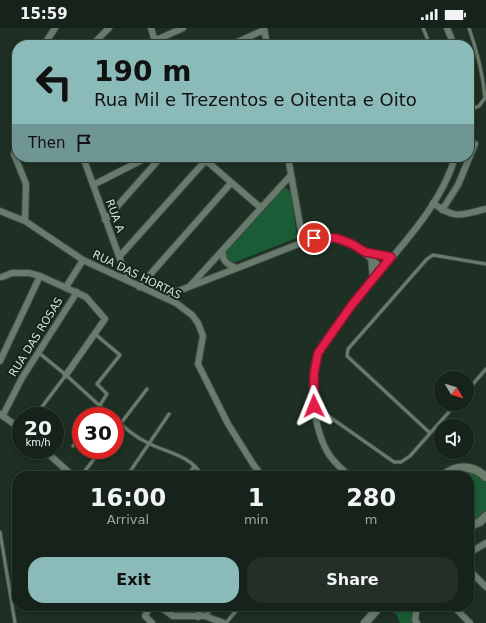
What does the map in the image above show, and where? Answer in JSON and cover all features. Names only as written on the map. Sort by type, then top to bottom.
[{"type":"street","points":[[47,40],[54,28]]},
{"type":"street","points":[[97,40],[109,28]]},
{"type":"street","points":[[151,28],[154,40]]},
{"type":"street","points":[[161,40],[183,28]]},
{"type":"street","points":[[448,28],[452,40]]},
{"type":"street","points":[[241,40],[264,29],[266,40]]},
{"type":"street","points":[[17,162],[26,184],[26,222]]},
{"type":"street","name":"RUA A","points":[[85,162],[128,281]]},
{"type":"street","points":[[93,185],[138,162]]},
{"type":"street","points":[[105,220],[157,162]]},
{"type":"street","points":[[119,257],[201,162]]},
{"type":"street","points":[[208,162],[261,208]]},
{"type":"street","points":[[289,162],[304,242]]},
{"type":"street","points":[[344,471],[330,456],[321,439],[314,406],[314,374],[318,353],[351,306],[433,204],[454,162]]},
{"type":"street","points":[[442,210],[458,185],[468,162]]},
{"type":"street","points":[[188,288],[291,175]]},
{"type":"street","points":[[139,287],[231,182]]},
{"type":"street","points":[[433,204],[447,214],[459,216],[486,209]]},
{"type":"street","name":"RUA DAS HORTAS","points":[[0,211],[26,222],[82,260],[176,303],[192,315],[198,323],[203,336],[198,364],[228,424],[258,471]]},
{"type":"street","points":[[163,297],[314,238],[336,238],[352,244],[371,257],[382,269]]},
{"type":"street","points":[[223,250],[224,260],[228,265],[237,268]]},
{"type":"street","points":[[365,252],[391,257]]},
{"type":"street","points":[[371,257],[373,279]]},
{"type":"street","points":[[66,287],[82,260]]},
{"type":"street","points":[[1,278],[12,273],[29,273],[40,276],[86,297],[105,319],[66,375]]},
{"type":"street","points":[[0,361],[40,276]]},
{"type":"street","name":"RUA DAS ROSAS","points":[[1,415],[22,378],[77,292]]},
{"type":"street","points":[[1,415],[12,423]]},
{"type":"street","points":[[54,459],[67,471]]},
{"type":"street","points":[[450,471],[455,468],[464,467],[473,468],[484,474]]},
{"type":"street","points":[[474,523],[486,517]]},
{"type":"street","points":[[474,550],[486,543]]},
{"type":"street","points":[[474,575],[486,587]]},
{"type":"street","points":[[148,611],[145,616],[152,623]]},
{"type":"street","points":[[166,611],[173,616],[205,616],[225,623]]},
{"type":"street","points":[[198,617],[200,611]]},
{"type":"street","points":[[365,623],[376,611]]},
{"type":"street","points":[[416,611],[415,620],[417,623]]},
{"type":"street","points":[[458,611],[470,623]]},
{"type":"lane","points":[[423,28],[428,40]]},
{"type":"lane","points":[[469,28],[473,40]]},
{"type":"lane","points":[[474,45],[484,81],[485,98],[479,106],[474,108]]},
{"type":"lane","points":[[430,433],[347,356],[348,349],[426,259],[433,255],[486,264]]},
{"type":"lane","points":[[38,353],[66,375],[100,406],[107,394],[98,384],[120,355],[95,334]]},
{"type":"lane","points":[[474,383],[486,370]]},
{"type":"lane","points":[[42,407],[66,375]]},
{"type":"lane","points":[[124,420],[147,389]]},
{"type":"lane","points":[[314,406],[394,462],[402,462],[410,456],[450,411]]},
{"type":"lane","points":[[130,471],[168,414]]},
{"type":"lane","points":[[124,426],[148,443],[183,456],[198,471]]},
{"type":"lane","points":[[85,471],[94,459]]},
{"type":"lane","points":[[190,471],[195,466]]},
{"type":"lane","points":[[0,532],[12,610]]},
{"type":"lane","points":[[12,611],[14,623]]},
{"type":"lane","points":[[205,616],[210,611]]},
{"type":"lane","points":[[225,623],[236,611]]},
{"type":"green space","points":[[286,188],[291,192],[297,238],[233,263],[227,260],[225,254],[227,250],[282,189]]},
{"type":"green space","points":[[474,473],[486,482],[486,511],[478,520],[474,521]]},
{"type":"green space","points":[[390,611],[414,611],[412,617],[415,623],[400,623],[396,614]]},
{"type":"route","points":[[314,238],[336,238],[352,244],[365,252],[391,257],[351,306],[318,353],[314,374],[314,406]]}]
